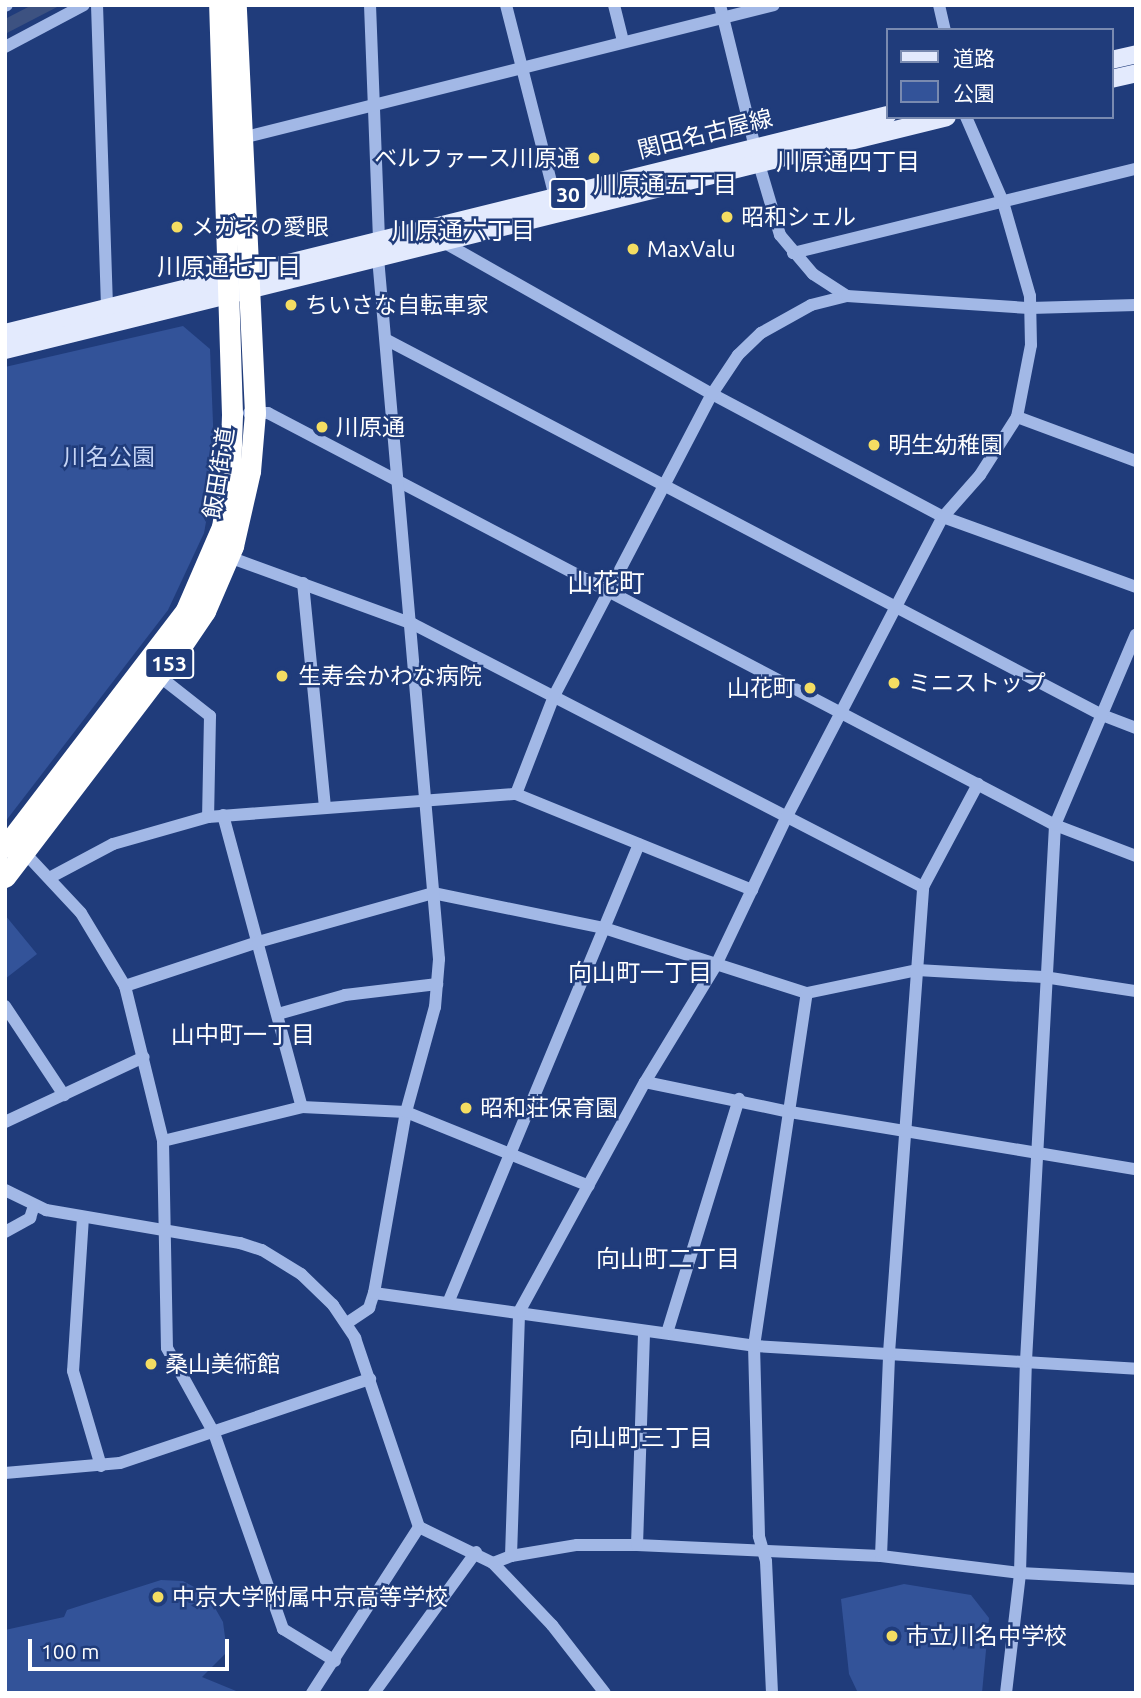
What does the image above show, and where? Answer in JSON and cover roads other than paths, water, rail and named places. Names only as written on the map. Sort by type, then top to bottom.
[{"type":"highway","name":"飯田街道","points":[[5,877],[15,850],[196,594],[214,551],[227,502],[232,414],[225,287],[219,5]]},
{"type":"highway","name":"飯田街道","points":[[15,850],[159,676],[205,611],[229,557],[250,471],[255,413],[236,5]]},
{"type":"main road","points":[[1113,60],[1136,54]]},
{"type":"main road","points":[[1113,79],[1136,73]]},
{"type":"main road","name":"関田名古屋線","points":[[757,156],[886,115]]},
{"type":"main road","name":"関田名古屋線","points":[[5,350],[225,287],[379,248],[757,156],[937,119]]},
{"type":"main road","name":"関田名古屋線","points":[[379,248],[445,243],[557,205]]},
{"type":"main road","name":"関田名古屋線","points":[[5,333],[107,309],[225,287]]},
{"type":"street","points":[[5,47],[85,5]]},
{"type":"street","points":[[97,5],[107,309]]},
{"type":"street","points":[[347,1323],[369,1308],[374,1293],[406,1112],[435,1007],[437,984],[428,800],[379,248],[370,5]]},
{"type":"street","points":[[506,5],[557,205]]},
{"type":"street","points":[[614,5],[623,43]]},
{"type":"street","points":[[242,138],[623,43],[722,11],[774,5]]},
{"type":"street","points":[[939,5],[945,28]]},
{"type":"street","points":[[722,11],[776,223],[793,253],[813,274],[847,296]]},
{"type":"street","points":[[511,1556],[519,1312],[645,1082],[716,965],[786,818],[943,517],[980,475],[1017,417],[1030,356],[1030,309],[1021,253],[968,119]]},
{"type":"street","points":[[793,253],[1136,169]]},
{"type":"street","points":[[445,243],[712,394],[943,517],[1136,587]]},
{"type":"street","points":[[516,794],[554,696],[664,484],[712,394],[738,355],[761,333],[811,305],[847,296],[1030,309],[1136,306]]},
{"type":"street","points":[[387,340],[1102,715],[1136,728]]},
{"type":"street","points":[[232,414],[268,413],[1055,825],[1136,856]]},
{"type":"street","points":[[1017,417],[1136,461]]},
{"type":"street","points":[[229,557],[413,624],[923,887]]},
{"type":"street","points":[[303,583],[325,807]]},
{"type":"street","points":[[1006,1693],[1020,1573],[1026,1361],[1040,1153],[1044,977],[1055,825],[1136,634]]},
{"type":"street","points":[[159,676],[210,716],[208,817]]},
{"type":"street","points":[[881,1556],[889,1353],[923,887],[978,784]]},
{"type":"street","points":[[51,877],[113,844],[208,817],[516,794],[752,890]]},
{"type":"street","points":[[223,815],[302,1107]]},
{"type":"street","points":[[448,1303],[639,844]]},
{"type":"street","points":[[15,850],[51,877],[81,914],[125,986],[163,1140],[167,1348],[214,1433],[283,1629],[334,1661]]},
{"type":"street","points":[[125,986],[258,942],[433,893],[604,928],[807,993],[917,970],[1044,977],[1136,990]]},
{"type":"street","points":[[278,1014],[345,995],[437,984]]},
{"type":"street","points":[[772,1693],[754,1346],[807,993]]},
{"type":"street","points":[[5,1006],[64,1095]]},
{"type":"street","points":[[5,1122],[144,1057]]},
{"type":"street","points":[[645,1082],[739,1099],[790,1112],[1136,1169]]},
{"type":"street","points":[[667,1333],[739,1099]]},
{"type":"street","points":[[163,1140],[302,1107],[406,1112],[589,1186]]},
{"type":"street","points":[[5,1190],[34,1206],[262,1250],[301,1274],[347,1323],[370,1378],[419,1527],[476,1552],[493,1563],[552,1625],[605,1693]]},
{"type":"street","points":[[5,1232],[30,1218],[34,1206]]},
{"type":"street","points":[[83,1217],[74,1371],[102,1466]]},
{"type":"street","points":[[374,1293],[754,1346],[1136,1368]]},
{"type":"street","points":[[636,1545],[644,1331]]},
{"type":"street","points":[[5,1473],[102,1466],[214,1433],[370,1378]]},
{"type":"street","points":[[312,1693],[419,1527]]},
{"type":"street","points":[[493,1563],[511,1556],[577,1545],[636,1545],[763,1548],[881,1556],[1020,1573],[1136,1578]]},
{"type":"street","points":[[374,1693],[476,1552]]},
{"type":"place","name":"ベルファース川原通","points":[[594,158]]},
{"type":"place","name":"昭和シェル","points":[[727,217]]},
{"type":"place","name":"メガネの愛眼","points":[[177,227]]},
{"type":"place","name":"MaxValu","points":[[633,249]]},
{"type":"place","name":"ちいさな自転車家","points":[[291,305]]},
{"type":"place","name":"川原通","points":[[322,427]]},
{"type":"place","name":"明生幼稚園","points":[[874,445]]},
{"type":"place","name":"生寿会かわな病院","points":[[282,676]]},
{"type":"place","name":"ミニストップ","points":[[894,683]]},
{"type":"place","name":"山花町","points":[[810,688]]},
{"type":"place","name":"昭和荘保育園","points":[[466,1108]]},
{"type":"place","name":"桑山美術館","points":[[151,1364]]},
{"type":"place","name":"中京大学附属中京高等学校","points":[[158,1597]]},
{"type":"place","name":"市立川名中学校","points":[[892,1636]]},
{"type":"district","name":"川原通四丁目","points":[[848,162]]},
{"type":"district","name":"川原通五丁目","points":[[665,185]]},
{"type":"district","name":"川原通六丁目","points":[[463,231]]},
{"type":"district","name":"川原通七丁目","points":[[229,267]]},
{"type":"district","name":"山花町","points":[[606,583]]},
{"type":"district","name":"向山町一丁目","points":[[640,973]]},
{"type":"district","name":"山中町一丁目","points":[[243,1035]]},
{"type":"district","name":"向山町二丁目","points":[[668,1259]]},
{"type":"district","name":"向山町三丁目","points":[[641,1438]]},
{"type":"park label","name":"川名公園","points":[[109,457]]}]
